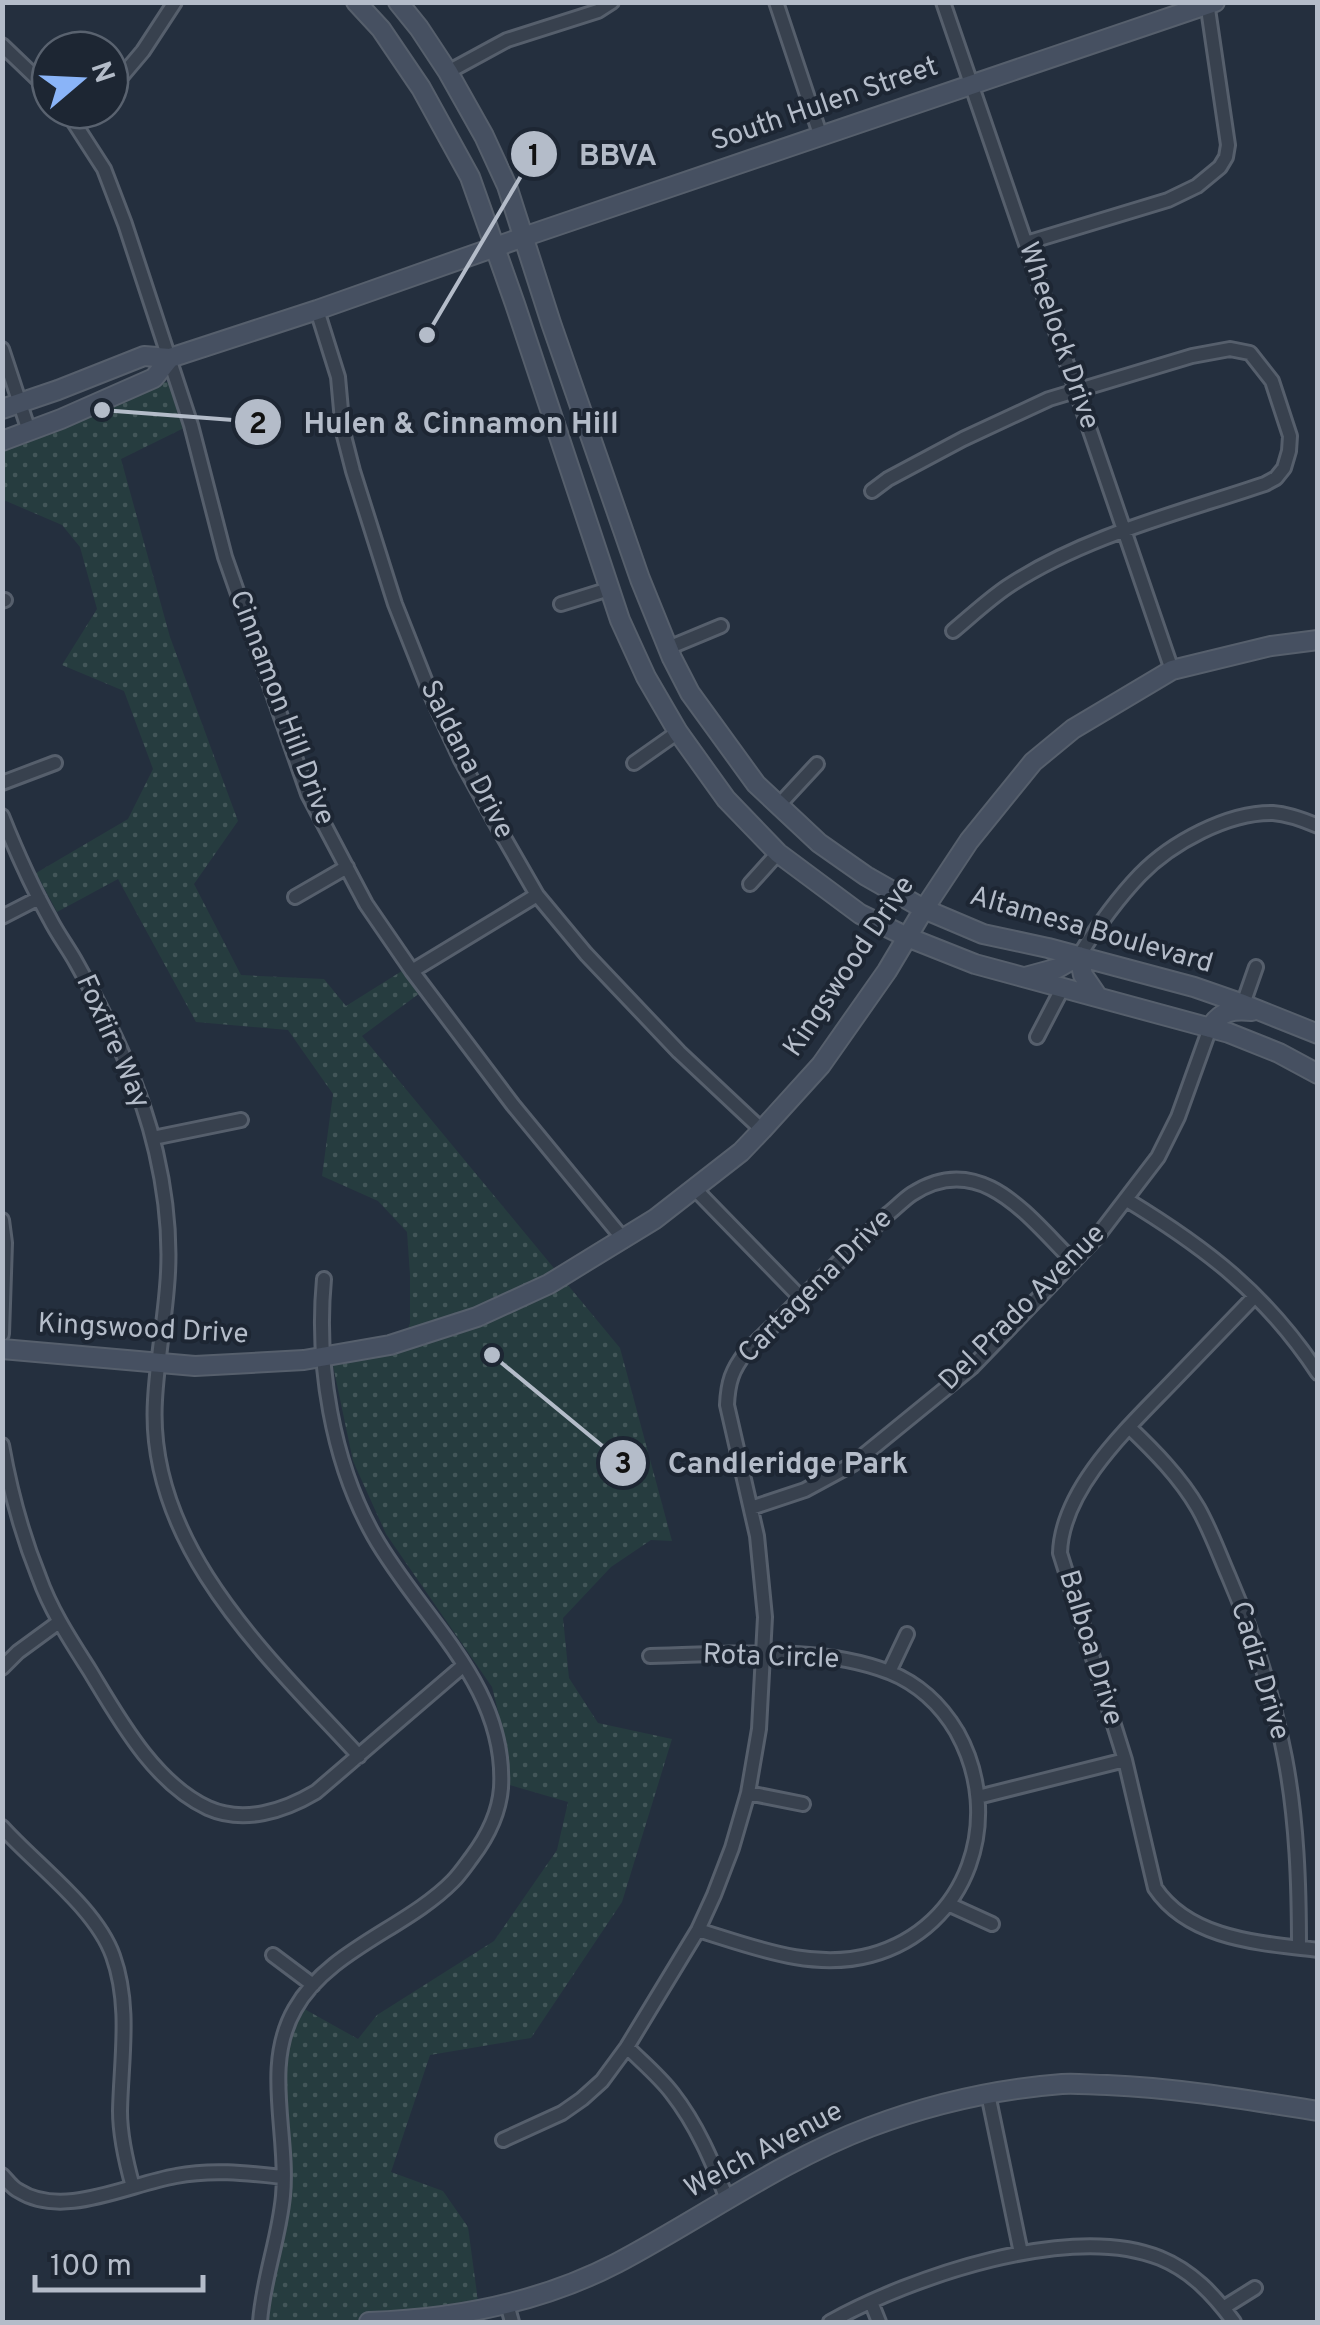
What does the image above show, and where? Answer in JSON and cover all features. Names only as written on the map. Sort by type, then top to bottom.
[{"type":"main road","points":[[356,2],[381,30],[428,99],[476,192],[608,589],[646,678],[678,732],[726,799],[778,853],[860,914],[907,937],[1022,978],[1229,1032],[1314,1070]]},
{"type":"main road","name":"Altamesa Boulevard","points":[[398,2],[448,72],[507,186],[640,578],[668,648],[690,693],[756,784],[818,843],[924,909],[983,934],[1194,987],[1318,1034]]},
{"type":"main road","name":"South Hulen Street","points":[[11,406],[144,356],[170,358],[318,310],[1210,3]]},
{"type":"main road","name":"South Hulen Street","points":[[2,440],[154,378],[170,358]]},
{"type":"main road","points":[[575,487],[606,476]]},
{"type":"main road","name":"Kingswood Drive","points":[[2,1349],[195,1366],[325,1357],[390,1345],[477,1316],[548,1284],[624,1240],[695,1190],[762,1130],[821,1066],[887,972],[968,841],[1033,762],[1073,729],[1172,670],[1271,646],[1318,640]]},
{"type":"main road","points":[[706,773],[733,754]]},
{"type":"main road","points":[[1022,978],[1058,968],[1079,956],[1083,975],[1098,997]]},
{"type":"main road","points":[[1194,987],[1209,1010],[1210,1028]]},
{"type":"main road","points":[[1210,1028],[1224,1013],[1265,1013]]},
{"type":"main road","name":"Welch Avenue","points":[[369,2322],[472,2313],[536,2296],[615,2264],[793,2160],[870,2127],[950,2101],[1064,2084],[1142,2086],[1318,2112]]},
{"type":"street","points":[[130,67],[175,2]]},
{"type":"street","points":[[448,72],[508,40],[598,11],[612,2]]},
{"type":"street","points":[[776,2],[820,137]]},
{"type":"street","name":"Wheelock Drive","points":[[943,2],[1172,670]]},
{"type":"street","points":[[1026,243],[1168,200],[1197,186],[1220,167],[1228,145],[1210,3]]},
{"type":"street","points":[[2,45],[30,72]]},
{"type":"street","name":"Cinnamon Hill Drive","points":[[79,130],[104,169],[170,358],[204,468],[224,556],[308,794],[366,904],[412,971],[513,1105],[624,1240]]},
{"type":"street","name":"Saldana Drive","points":[[318,310],[338,377],[343,432],[352,471],[404,629],[462,760],[538,895],[586,954],[678,1052],[762,1130]]},
{"type":"street","points":[[2,349],[11,406],[29,432]]},
{"type":"street","points":[[872,491],[964,439],[1076,390],[1192,356],[1230,349],[1250,353],[1272,381],[1290,436],[1284,468],[1276,478],[1125,530],[1069,554],[1010,586],[954,632]]},
{"type":"street","points":[[560,604],[608,589]]},
{"type":"street","points":[[668,648],[721,626]]},
{"type":"street","points":[[634,763],[678,732]]},
{"type":"street","points":[[2,783],[55,764]]},
{"type":"street","points":[[779,806],[818,764]]},
{"type":"street","points":[[1079,956],[1098,924],[1142,873],[1200,832],[1237,818],[1277,813],[1318,826]]},
{"type":"street","name":"Foxfire Way","points":[[2,816],[39,898],[117,1043],[153,1138],[167,1228],[168,1283],[154,1418],[166,1490],[182,1535],[220,1597],[360,1756]]},
{"type":"street","points":[[750,884],[778,853]]},
{"type":"street","points":[[295,897],[346,867]]},
{"type":"street","points":[[412,971],[538,895]]},
{"type":"street","points":[[2,917],[39,898]]},
{"type":"street","name":"Altamesa Boulevard","points":[[1243,1004],[1256,966]]},
{"type":"street","points":[[1038,1037],[1062,989]]},
{"type":"street","name":"Del Prado Avenue","points":[[751,1508],[805,1490],[854,1464],[972,1367],[1073,1261],[1127,1200],[1158,1157],[1178,1117],[1210,1028]]},
{"type":"street","points":[[153,1138],[241,1120]]},
{"type":"street","name":"Cartagena Drive","points":[[504,2140],[562,2114],[602,2081],[698,1930],[732,1848],[748,1793],[759,1729],[765,1617],[757,1536],[729,1422],[728,1384],[733,1368],[912,1194],[946,1181],[977,1180],[994,1188],[1073,1261]]},
{"type":"street","points":[[695,1190],[801,1298]]},
{"type":"street","points":[[1127,1200],[1215,1258],[1256,1296],[1318,1373]]},
{"type":"street","points":[[2,1220],[2,1334]]},
{"type":"street","points":[[260,2322],[262,2293],[283,2195],[278,2084],[284,2032],[295,2009],[323,1975],[453,1881],[494,1822],[502,1769],[494,1723],[476,1682],[393,1568],[355,1500],[333,1424],[321,1308],[324,1279]]},
{"type":"street","name":"Balboa Drive","points":[[1256,1296],[1106,1452],[1078,1496],[1065,1526],[1060,1553],[1125,1760],[1155,1888],[1162,1898],[1195,1922],[1216,1932],[1246,1942],[1318,1950]]},
{"type":"street","name":"Cadiz Drive","points":[[1129,1427],[1197,1506],[1258,1653],[1286,1761],[1296,1840],[1299,1948]]},
{"type":"street","points":[[2,1446],[22,1529],[59,1622],[141,1750],[188,1796],[209,1808],[246,1814],[294,1805],[360,1756],[464,1665]]},
{"type":"street","points":[[2,1668],[59,1622]]},
{"type":"street","points":[[889,1672],[908,1634]]},
{"type":"street","name":"Rota Circle","points":[[650,1656],[796,1654],[870,1664],[900,1676],[928,1694],[948,1717],[975,1773],[978,1798],[970,1863],[948,1904],[906,1941],[870,1956],[830,1961],[786,1957],[698,1930]]},
{"type":"street","points":[[978,1798],[1125,1760]]},
{"type":"street","points":[[748,1793],[803,1804]]},
{"type":"street","points":[[2,1827],[86,1912],[112,1954],[120,1986],[124,2039],[122,2137],[133,2187]]},
{"type":"street","points":[[948,1904],[992,1924]]},
{"type":"street","points":[[273,1955],[313,1985]]},
{"type":"street","points":[[627,2047],[669,2089],[690,2118],[727,2199]]},
{"type":"street","points":[[988,2094],[1020,2253]]},
{"type":"street","points":[[2,2175],[16,2190],[38,2200],[61,2202],[213,2171],[283,2177]]},
{"type":"street","points":[[830,2322],[871,2302],[960,2269],[1020,2253],[1072,2246],[1133,2250],[1161,2259],[1202,2284],[1234,2322]]},
{"type":"street","points":[[1223,2308],[1255,2288]]},
{"type":"street","points":[[871,2302],[879,2322]]},
{"type":"street","points":[[507,2304],[512,2322]]},
{"type":"green space","points":[[171,381],[186,427],[121,459],[170,637],[238,821],[194,884],[241,975],[324,979],[346,1006],[405,969],[420,993],[362,1036],[620,1348],[672,1541],[651,1540],[611,1567],[563,1618],[569,1678],[598,1723],[672,1739],[622,1902],[531,2038],[430,2055],[391,2172],[443,2191],[468,2227],[480,2316],[451,2322],[266,2322],[287,2183],[281,2065],[299,2006],[358,2039],[377,2015],[494,1941],[557,1850],[568,1802],[506,1784],[509,1756],[492,1687],[386,1534],[353,1461],[332,1361],[402,1346],[410,1323],[407,1232],[378,1201],[322,1176],[333,1094],[288,1030],[196,1022],[118,879],[57,912],[36,873],[128,819],[153,769],[124,691],[62,665],[97,609],[80,547],[62,525],[3,502],[2,447]]},
{"type":"place","name":"BBVA","points":[[427,335]]},
{"type":"place","name":"Hulen & Cinnamon Hill","points":[[102,410]]},
{"type":"place","name":"Candleridge Park","points":[[492,1355]]}]
